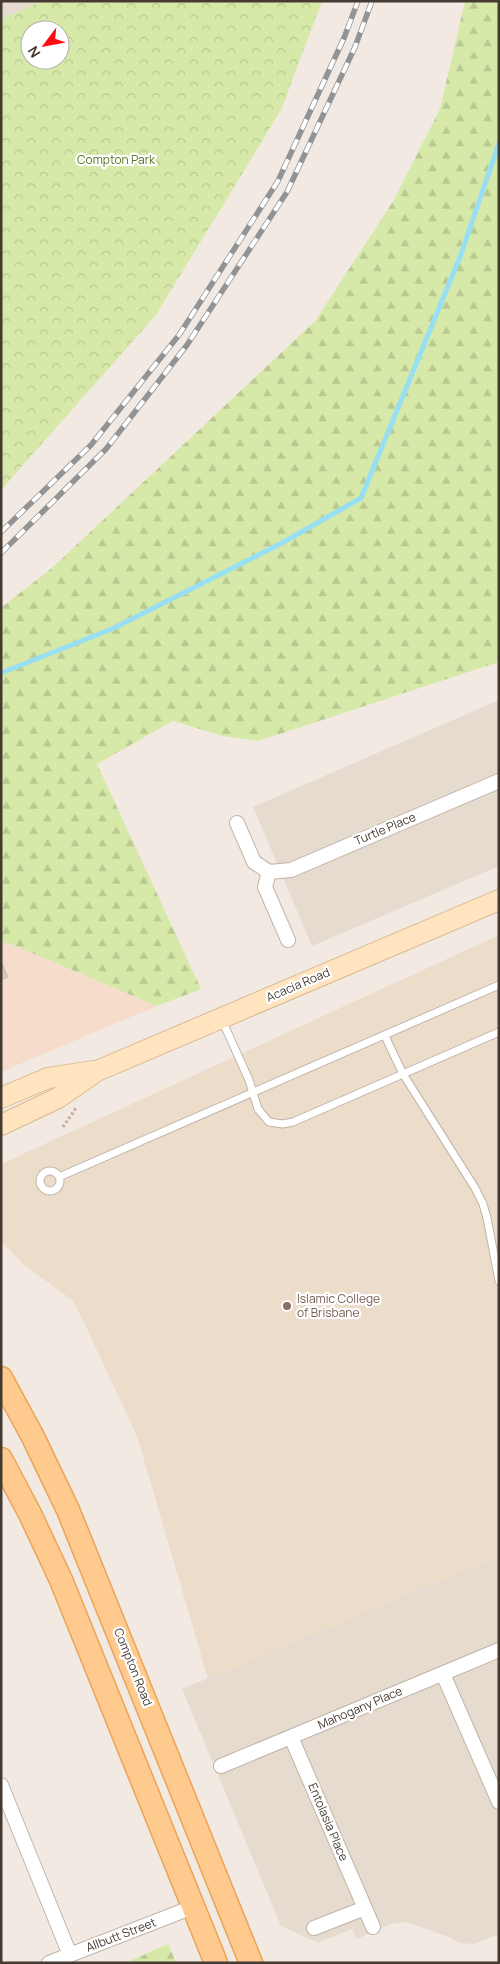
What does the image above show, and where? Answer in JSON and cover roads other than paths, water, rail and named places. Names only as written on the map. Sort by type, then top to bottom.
[{"type":"main road","name":"Compton Road","points":[[1,1378],[34,1437],[72,1518],[252,1963]]},
{"type":"main road","points":[[1,1459],[30,1514],[61,1580],[216,1963]]},
{"type":"street","name":"Turtle Place","points":[[269,872],[291,870],[499,781]]},
{"type":"street","points":[[237,823],[254,862],[269,872],[265,887],[288,940]]},
{"type":"street","name":"Acacia Road","points":[[1,1125],[58,1098],[97,1071],[221,1017],[496,905]]},
{"type":"street","name":"Acacia Road","points":[[1,1098],[48,1078],[97,1071]]},
{"type":"street","name":"Mahogany Place","points":[[221,1766],[499,1650]]},
{"type":"street","points":[[443,1674],[499,1802]]},
{"type":"street","name":"Entolasia Place","points":[[291,1737],[373,1927]]},
{"type":"street","points":[[1,1785],[70,1954]]},
{"type":"street","name":"Allbutt Street","points":[[49,1963],[193,1907]]},
{"type":"street","points":[[314,1928],[365,1908]]},
{"type":"lane","points":[[59,1177],[253,1094],[499,985]]},
{"type":"lane","points":[[221,1017],[249,1080],[258,1108],[266,1119],[276,1124],[283,1124],[499,1032]]},
{"type":"lane","points":[[385,1036],[403,1074],[475,1188],[483,1204],[499,1281]]},
{"type":"waterway","points":[[1,673],[114,628],[282,543],[361,498],[460,257],[499,143]]},
{"type":"railway","points":[[1,532],[91,445],[179,335],[278,181],[344,38],[358,1]]},
{"type":"railway","points":[[1,553],[106,449],[187,345],[287,192],[355,47],[372,1]]},
{"type":"place","name":"Islamic College of Brisbane","points":[[287,1306]]},
{"type":"park label","name":"Compton Park","points":[[116,160]]}]
